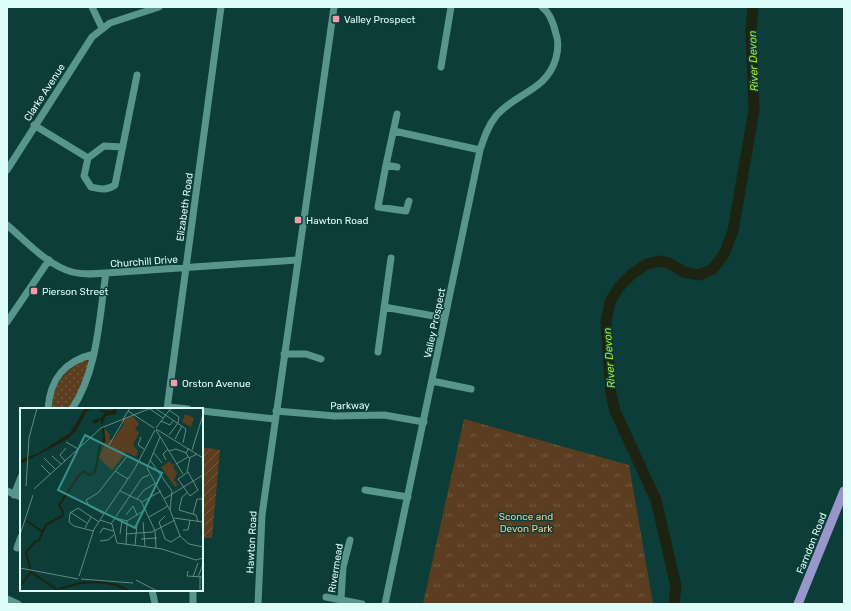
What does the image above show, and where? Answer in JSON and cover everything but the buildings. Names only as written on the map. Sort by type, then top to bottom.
[{"type":"main road","name":"Farndon Road","points":[[798,604],[844,490]]},
{"type":"street","points":[[92,7],[102,28],[110,23],[148,9],[159,7]]},
{"type":"street","name":"Elizabeth Road","points":[[168,408],[221,7]]},
{"type":"street","name":"Hawton Road","points":[[258,604],[262,515],[334,7]]},
{"type":"street","points":[[441,67],[451,7]]},
{"type":"street","name":"Valley Prospect","points":[[385,604],[480,150],[487,130],[496,116],[538,86],[548,76],[554,65],[558,51],[557,36],[553,23],[542,7]]},
{"type":"street","name":"Clarke Avenue","points":[[7,170],[34,125],[92,37],[102,28]]},
{"type":"street","points":[[122,147],[104,146],[88,158],[84,176],[86,182],[91,187],[105,190],[110,189],[115,185],[137,75]]},
{"type":"street","points":[[397,114],[378,206],[406,211],[409,201]]},
{"type":"street","points":[[34,125],[88,158]]},
{"type":"street","points":[[394,131],[480,150]]},
{"type":"street","points":[[386,165],[397,168]]},
{"type":"street","name":"Churchill Drive","points":[[7,225],[49,260],[72,272],[87,274],[297,260]]},
{"type":"street","points":[[378,352],[391,258]]},
{"type":"street","points":[[7,322],[49,260]]},
{"type":"street","points":[[73,408],[87,380],[94,354],[106,273]]},
{"type":"street","points":[[384,308],[445,318]]},
{"type":"street","points":[[48,408],[51,387],[58,375],[74,361],[94,354]]},
{"type":"street","points":[[284,354],[306,354],[321,359]]},
{"type":"street","points":[[432,381],[471,389]]},
{"type":"street","points":[[203,411],[275,419]]},
{"type":"street","name":"Parkway","points":[[276,411],[335,416],[384,415],[424,422]]},
{"type":"street","points":[[14,494],[20,479]]},
{"type":"street","points":[[365,490],[408,497]]},
{"type":"street","points":[[17,548],[20,540]]},
{"type":"street","name":"Rivermead","points":[[341,599],[343,567],[350,540]]},
{"type":"street","points":[[152,591],[155,604]]},
{"type":"street","points":[[193,591],[193,604]]},
{"type":"street","name":"Rivermead","points":[[326,596],[362,604]]},
{"type":"street","points":[[7,598],[18,604]]},
{"type":"green space","points":[[86,359],[89,363],[80,390],[70,408],[52,408],[54,392],[57,385],[66,373]]},
{"type":"green space","name":"Sconce and Devon Park","points":[[464,419],[629,465],[653,604],[423,604]]},
{"type":"green space","points":[[203,447],[220,450],[212,538],[203,538]]},
{"type":"waterway","name":"River Devon","points":[[674,604],[676,586],[656,500],[615,411],[611,394],[606,322],[610,302],[619,287],[632,274],[647,264],[659,261],[669,263],[684,272],[699,275],[713,269],[724,254],[733,231],[754,110],[751,31],[753,7]]},
{"type":"place","name":"Valley Prospect","points":[[336,19]]},
{"type":"place","name":"Hawton Road","points":[[298,220]]},
{"type":"place","name":"Pierson Street","points":[[34,291]]},
{"type":"place","name":"Orston Avenue","points":[[174,383]]}]
